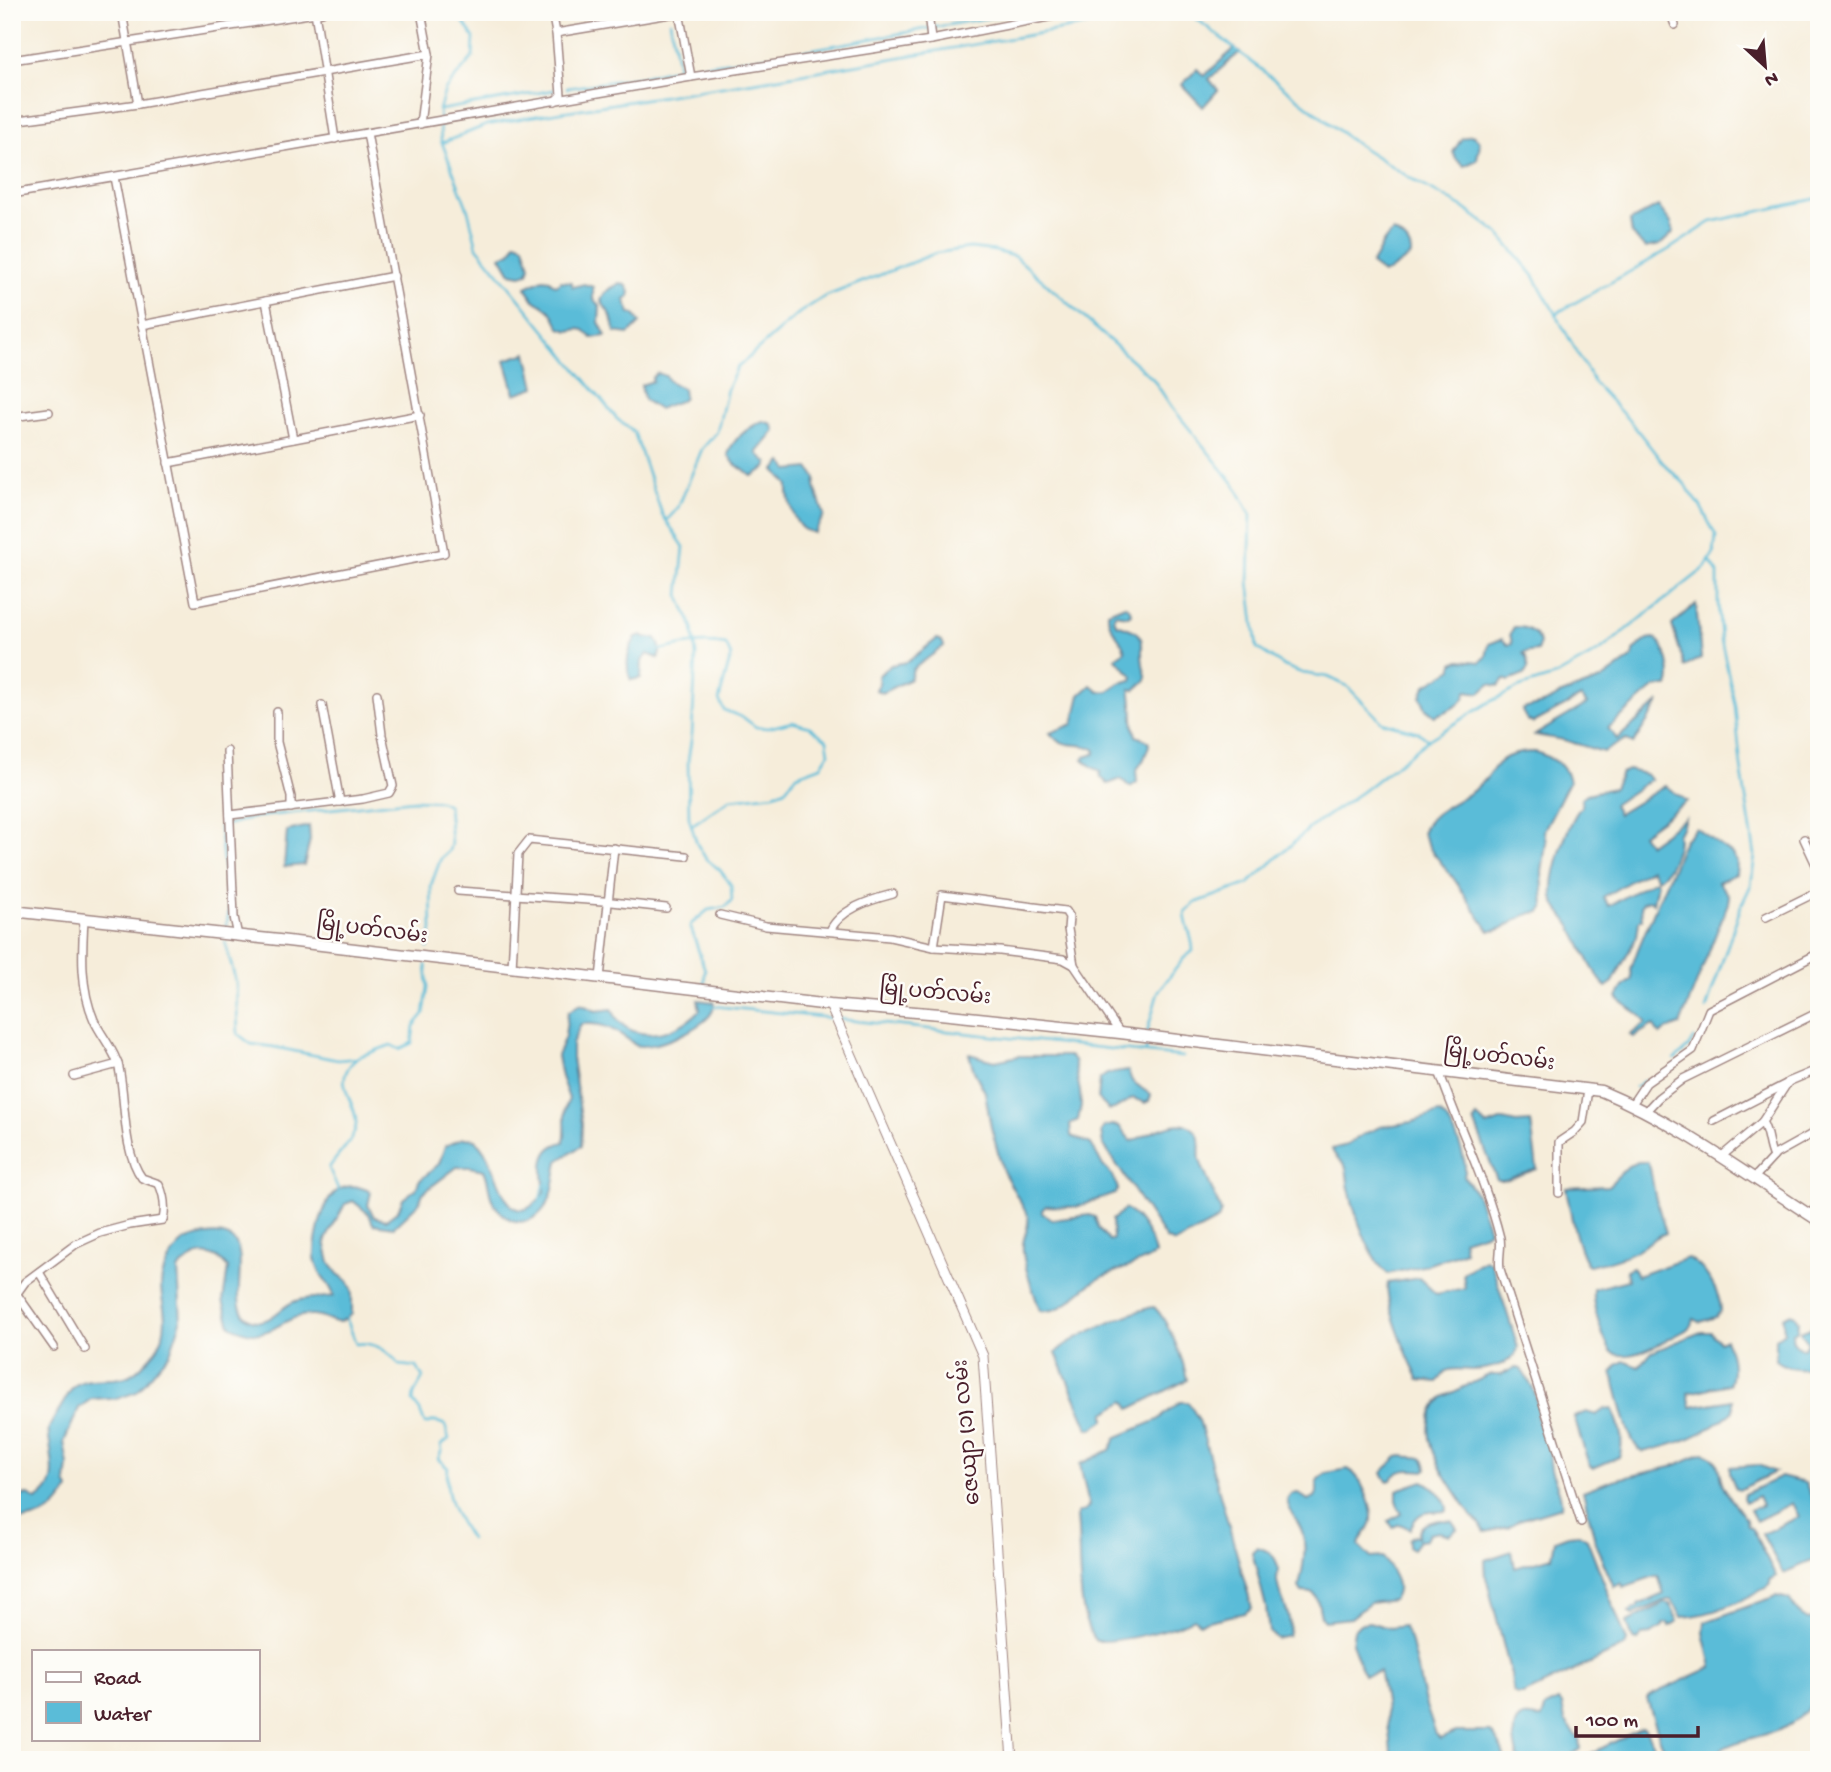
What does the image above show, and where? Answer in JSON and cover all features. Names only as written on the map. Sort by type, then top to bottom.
[{"type":"main road","name":"မြို့ပတ်လမ်း","points":[[12,911],[830,1005],[1121,1034],[1601,1091],[1646,1111],[1722,1156],[1814,1218]]},
{"type":"street","points":[[122,12],[138,104]]},
{"type":"street","points":[[421,12],[429,54],[424,123]]},
{"type":"street","points":[[552,12],[561,95],[554,102]]},
{"type":"street","points":[[556,33],[680,12],[691,77]]},
{"type":"street","points":[[928,12],[931,40]]},
{"type":"street","points":[[1018,12],[1020,23]]},
{"type":"street","points":[[12,194],[691,77],[931,40],[1074,12]]},
{"type":"street","points":[[1670,12],[1675,25]]},
{"type":"street","points":[[12,60],[318,13],[335,139]]},
{"type":"street","points":[[12,121],[138,104],[429,54]]},
{"type":"street","points":[[114,177],[195,602],[444,553],[367,133]]},
{"type":"street","points":[[142,325],[394,276]]},
{"type":"street","points":[[266,301],[293,439]]},
{"type":"street","points":[[12,417],[48,412]]},
{"type":"street","points":[[168,463],[420,415]]},
{"type":"street","points":[[230,816],[389,793],[393,786],[377,694]]},
{"type":"street","points":[[322,705],[340,802]]},
{"type":"street","points":[[277,712],[277,742],[291,808]]},
{"type":"street","points":[[228,751],[237,936]]},
{"type":"street","points":[[1804,839],[1819,871]]},
{"type":"street","points":[[512,968],[518,854],[529,840],[686,856]]},
{"type":"street","points":[[600,978],[614,848]]},
{"type":"street","points":[[458,891],[666,908]]},
{"type":"street","points":[[1766,917],[1819,891]]},
{"type":"street","points":[[830,931],[836,918],[874,899],[893,894]]},
{"type":"street","points":[[934,947],[942,895],[962,897],[1065,911],[1069,917],[1068,929],[1074,965]]},
{"type":"street","points":[[720,915],[766,926],[890,937],[934,947],[1063,958],[1074,965],[1121,1034]]},
{"type":"street","points":[[54,1347],[14,1296],[25,1282],[76,1244],[130,1224],[163,1220],[165,1210],[159,1184],[142,1178],[133,1160],[118,1064],[94,1021],[87,1000],[82,965],[84,919]]},
{"type":"street","points":[[1632,1104],[1646,1083],[1693,1050],[1709,1010],[1819,953]]},
{"type":"street","name":"ဇေယျာ (၁) လမ်း","points":[[830,1005],[983,1356],[1012,1760]]},
{"type":"street","points":[[1646,1111],[1683,1079],[1819,1012]]},
{"type":"street","points":[[74,1076],[118,1064]]},
{"type":"street","points":[[1714,1121],[1788,1082],[1819,1069]]},
{"type":"street","points":[[1439,1071],[1500,1240],[1497,1256],[1500,1269],[1581,1522]]},
{"type":"street","points":[[1722,1156],[1762,1122],[1788,1082]]},
{"type":"street","points":[[1559,1192],[1559,1142],[1583,1122],[1588,1090]]},
{"type":"street","points":[[1762,1122],[1767,1130],[1767,1143],[1773,1157]]},
{"type":"street","points":[[1754,1178],[1773,1157],[1819,1130]]},
{"type":"street","points":[[1814,1218],[1819,1204]]},
{"type":"street","points":[[39,1272],[85,1349]]},
{"type":"water","points":[[1235,48],[1240,52],[1209,79],[1218,90],[1203,107],[1182,85],[1197,69],[1204,76]]},
{"type":"water","points":[[1471,135],[1476,137],[1480,146],[1477,160],[1464,166],[1453,152],[1462,138]]},
{"type":"water","points":[[1658,206],[1671,223],[1674,232],[1660,245],[1645,248],[1632,234],[1630,221]]},
{"type":"water","points":[[1393,232],[1406,241],[1411,256],[1383,273],[1371,264]]},
{"type":"water","points":[[516,242],[524,245],[530,266],[528,273],[521,275],[511,273],[501,256],[511,252]]},
{"type":"water","points":[[543,279],[557,285],[561,281],[571,282],[573,287],[584,284],[593,287],[593,299],[600,306],[599,322],[606,336],[592,338],[584,330],[569,331],[560,328],[552,313],[533,299],[526,287]]},
{"type":"water","points":[[619,284],[626,285],[630,292],[625,300],[630,313],[634,314],[640,323],[629,334],[615,332],[611,316],[601,301],[605,293]]},
{"type":"water","points":[[527,353],[535,387],[515,394],[505,360]]},
{"type":"water","points":[[657,373],[666,376],[669,381],[683,389],[684,397],[680,401],[658,409],[644,400],[641,385],[653,381],[652,378]]},
{"type":"water","points":[[763,421],[772,424],[775,431],[757,453],[768,463],[766,468],[752,476],[735,464],[728,455],[742,434]]},
{"type":"water","points":[[782,462],[789,470],[809,468],[816,478],[815,487],[824,515],[814,533],[799,526],[794,515],[788,485],[775,470]]},
{"type":"water","points":[[1696,604],[1701,658],[1685,667],[1672,625]]},
{"type":"water","points":[[1125,605],[1131,614],[1115,614],[1114,617],[1116,624],[1136,633],[1142,643],[1146,680],[1135,690],[1130,689],[1136,736],[1148,741],[1149,745],[1136,771],[1137,782],[1130,787],[1121,779],[1108,784],[1101,777],[1100,771],[1083,759],[1095,754],[1096,750],[1061,742],[1050,733],[1073,724],[1080,695],[1091,685],[1099,692],[1109,691],[1120,683],[1132,680],[1133,676],[1115,658],[1125,651],[1108,618],[1108,612]]},
{"type":"water","points":[[1514,627],[1530,630],[1540,643],[1537,651],[1523,653],[1528,669],[1524,675],[1509,681],[1504,679],[1498,686],[1490,684],[1480,693],[1466,691],[1459,704],[1435,716],[1426,709],[1421,697],[1425,686],[1453,669],[1453,663],[1460,660],[1480,662],[1486,657],[1489,644],[1502,639],[1508,645],[1512,643],[1510,634]]},
{"type":"water","points":[[642,635],[656,638],[660,653],[658,658],[648,654],[642,661],[641,678],[631,680],[627,663],[629,652],[636,637]]},
{"type":"water","points":[[1654,638],[1668,660],[1668,687],[1655,687],[1608,728],[1617,739],[1660,701],[1633,744],[1626,739],[1603,752],[1564,740],[1535,735],[1587,704],[1581,697],[1533,723],[1527,720],[1523,709],[1546,703],[1559,695],[1601,680],[1633,657],[1633,651],[1648,639]]},
{"type":"water","points":[[937,639],[942,641],[944,646],[913,669],[910,679],[882,693],[876,690],[878,676],[891,665],[907,662]]},
{"type":"water","points":[[1535,752],[1557,762],[1565,770],[1569,782],[1544,830],[1544,908],[1502,928],[1489,931],[1431,850],[1422,833],[1433,816],[1478,787],[1503,759]]},
{"type":"water","points":[[1628,770],[1645,774],[1651,779],[1613,805],[1618,814],[1665,786],[1687,801],[1642,834],[1649,844],[1685,818],[1677,834],[1675,852],[1665,872],[1657,879],[1651,869],[1603,897],[1609,906],[1655,880],[1657,883],[1653,903],[1650,900],[1643,902],[1641,906],[1642,919],[1639,921],[1637,936],[1613,982],[1606,987],[1571,926],[1555,904],[1553,882],[1560,853],[1570,825],[1581,807],[1582,798],[1587,794],[1614,788],[1621,773]]},
{"type":"water","points":[[309,826],[310,840],[304,865],[284,867],[287,831]]},
{"type":"water","points":[[1696,828],[1732,854],[1737,862],[1736,874],[1718,882],[1729,896],[1728,903],[1680,1025],[1660,1035],[1653,1025],[1633,1037],[1630,1035],[1646,1023],[1617,997],[1632,979],[1631,969],[1638,949],[1684,840]]},
{"type":"water","points":[[698,1000],[714,1002],[713,1011],[707,1018],[689,1031],[654,1045],[635,1045],[610,1028],[581,1024],[572,1044],[572,1059],[582,1124],[581,1146],[558,1161],[553,1189],[548,1202],[537,1216],[522,1222],[507,1217],[492,1200],[484,1170],[470,1167],[457,1167],[423,1193],[419,1203],[394,1227],[373,1224],[369,1214],[353,1201],[345,1204],[325,1241],[330,1263],[338,1274],[348,1281],[352,1289],[352,1314],[345,1319],[336,1322],[320,1316],[301,1316],[265,1332],[244,1331],[230,1325],[223,1301],[228,1268],[209,1255],[203,1254],[190,1259],[178,1270],[181,1321],[170,1353],[137,1392],[116,1399],[91,1399],[79,1408],[64,1442],[68,1465],[66,1482],[69,1489],[58,1505],[46,1514],[12,1521],[12,1496],[29,1495],[36,1500],[48,1489],[53,1476],[49,1428],[73,1387],[84,1381],[129,1376],[142,1366],[158,1347],[165,1324],[161,1289],[164,1270],[182,1243],[193,1238],[219,1234],[233,1240],[239,1252],[239,1302],[244,1314],[261,1321],[298,1300],[334,1296],[319,1270],[315,1247],[328,1201],[341,1189],[359,1187],[371,1192],[368,1205],[374,1217],[386,1220],[398,1211],[403,1199],[416,1189],[419,1181],[439,1164],[445,1146],[463,1138],[476,1139],[488,1157],[508,1201],[515,1208],[523,1210],[533,1205],[545,1192],[543,1168],[546,1155],[550,1149],[564,1142],[565,1110],[569,1099],[557,1056],[565,1036],[568,1012],[580,1004],[596,1011],[612,1009],[619,1021],[629,1029],[653,1034],[679,1026],[691,1019],[700,1010]]},
{"type":"water","points":[[969,1054],[995,1061],[1019,1056],[1069,1056],[1074,1060],[1081,1106],[1078,1120],[1070,1124],[1071,1136],[1091,1144],[1103,1166],[1113,1176],[1118,1189],[1115,1194],[1076,1207],[1046,1206],[1042,1213],[1052,1220],[1090,1215],[1095,1217],[1099,1229],[1109,1241],[1113,1239],[1112,1220],[1125,1209],[1144,1228],[1155,1254],[1092,1282],[1057,1309],[1040,1311],[1023,1251],[1028,1216],[1003,1171],[985,1092]]},
{"type":"water","points":[[1128,1071],[1132,1081],[1151,1095],[1149,1101],[1145,1103],[1133,1098],[1109,1110],[1098,1099],[1100,1079],[1107,1074]]},
{"type":"water","points":[[1439,1113],[1450,1124],[1459,1142],[1464,1161],[1464,1176],[1477,1195],[1489,1230],[1463,1240],[1465,1251],[1427,1265],[1388,1274],[1375,1258],[1363,1234],[1348,1185],[1346,1168],[1332,1149],[1347,1145],[1380,1127],[1412,1122]]},
{"type":"water","points":[[1477,1117],[1487,1126],[1503,1120],[1531,1122],[1537,1169],[1505,1180],[1497,1180],[1474,1121]]},
{"type":"water","points":[[1183,1124],[1191,1127],[1197,1133],[1200,1160],[1221,1212],[1218,1220],[1175,1243],[1166,1239],[1103,1144],[1101,1132],[1104,1127],[1119,1126],[1131,1141],[1165,1127]]},
{"type":"water","points":[[1647,1162],[1650,1168],[1666,1233],[1630,1254],[1589,1266],[1577,1240],[1566,1188],[1608,1186],[1628,1166]]},
{"type":"water","points":[[1687,1258],[1699,1266],[1710,1280],[1718,1296],[1721,1311],[1716,1317],[1700,1322],[1694,1319],[1686,1330],[1649,1349],[1628,1355],[1611,1352],[1598,1321],[1593,1289],[1628,1280],[1626,1270],[1633,1267],[1637,1276]]},
{"type":"water","points":[[1486,1260],[1491,1262],[1518,1347],[1516,1353],[1506,1362],[1492,1367],[1449,1370],[1437,1382],[1419,1380],[1393,1317],[1388,1283],[1419,1278],[1436,1294],[1465,1288],[1463,1273]]},
{"type":"water","points":[[1154,1307],[1175,1341],[1187,1380],[1130,1409],[1125,1401],[1105,1413],[1105,1420],[1092,1429],[1088,1428],[1056,1353],[1073,1340],[1102,1326]]},
{"type":"water","points":[[1791,1313],[1798,1321],[1797,1331],[1792,1336],[1794,1344],[1804,1348],[1808,1342],[1800,1332],[1811,1328],[1814,1318],[1819,1315],[1819,1336],[1813,1331],[1812,1337],[1819,1339],[1819,1367],[1796,1368],[1776,1360],[1776,1338],[1784,1332],[1783,1317]]},
{"type":"water","points":[[1701,1332],[1711,1332],[1719,1342],[1725,1339],[1732,1374],[1729,1384],[1688,1393],[1691,1407],[1733,1400],[1733,1411],[1712,1427],[1690,1438],[1642,1452],[1636,1447],[1627,1428],[1612,1373],[1617,1365],[1624,1361],[1639,1367],[1652,1352]]},
{"type":"water","points":[[1516,1368],[1521,1369],[1532,1387],[1538,1408],[1537,1421],[1539,1425],[1545,1425],[1547,1430],[1551,1469],[1560,1492],[1561,1507],[1519,1520],[1508,1527],[1485,1532],[1472,1517],[1436,1459],[1429,1427],[1433,1412],[1443,1397],[1489,1375],[1500,1375]]},
{"type":"water","points":[[1180,1402],[1188,1402],[1199,1420],[1252,1608],[1244,1613],[1199,1623],[1194,1618],[1147,1634],[1096,1641],[1089,1631],[1085,1617],[1080,1582],[1077,1517],[1078,1513],[1089,1506],[1080,1464],[1110,1450],[1117,1437],[1158,1420]]},
{"type":"water","points":[[1612,1408],[1620,1432],[1619,1457],[1593,1468],[1589,1465],[1574,1417],[1586,1412],[1596,1415]]},
{"type":"water","points":[[1703,1453],[1716,1461],[1725,1489],[1746,1520],[1747,1526],[1752,1529],[1776,1576],[1769,1580],[1767,1587],[1757,1593],[1705,1614],[1682,1617],[1672,1600],[1667,1600],[1632,1615],[1629,1612],[1638,1605],[1664,1594],[1658,1575],[1623,1587],[1622,1583],[1614,1587],[1597,1548],[1583,1491],[1613,1480],[1671,1467]]},
{"type":"water","points":[[1397,1457],[1421,1458],[1427,1469],[1402,1471],[1387,1481],[1382,1473]]},
{"type":"water","points":[[1758,1465],[1775,1472],[1739,1490],[1736,1489],[1730,1467]]},
{"type":"water","points":[[1348,1469],[1362,1484],[1372,1514],[1371,1524],[1359,1546],[1371,1558],[1383,1557],[1395,1579],[1397,1589],[1393,1600],[1370,1603],[1351,1618],[1324,1621],[1313,1593],[1302,1592],[1299,1587],[1304,1561],[1304,1541],[1287,1499],[1291,1494],[1298,1493],[1308,1500],[1315,1497],[1317,1481],[1326,1473]]},
{"type":"water","points":[[1781,1477],[1805,1483],[1819,1512],[1819,1558],[1783,1573],[1762,1534],[1799,1517],[1792,1503],[1756,1521],[1750,1510],[1762,1505],[1758,1496],[1745,1502],[1743,1498],[1744,1494]]},
{"type":"water","points":[[1423,1481],[1439,1493],[1447,1511],[1421,1515],[1410,1529],[1400,1524],[1393,1527],[1388,1521],[1402,1514],[1397,1504],[1397,1490]]},
{"type":"water","points":[[1440,1520],[1452,1521],[1457,1529],[1449,1535],[1439,1532],[1429,1534],[1426,1540],[1419,1541],[1413,1549],[1409,1547],[1409,1539],[1415,1535],[1418,1537],[1422,1526]]},
{"type":"water","points":[[1579,1534],[1587,1539],[1627,1641],[1625,1646],[1613,1652],[1523,1695],[1517,1695],[1513,1692],[1486,1577],[1485,1560],[1512,1551],[1515,1568],[1552,1557],[1555,1540]]},
{"type":"water","points":[[1257,1547],[1270,1553],[1277,1562],[1278,1588],[1290,1622],[1288,1636],[1277,1639],[1269,1632],[1266,1607],[1252,1552]]},
{"type":"water","points":[[1776,1596],[1789,1599],[1807,1620],[1812,1619],[1815,1614],[1819,1616],[1814,1645],[1819,1653],[1819,1700],[1814,1700],[1790,1725],[1725,1747],[1709,1760],[1672,1760],[1661,1742],[1647,1699],[1712,1667],[1704,1633],[1705,1622]]},
{"type":"water","points":[[1665,1603],[1670,1604],[1678,1621],[1669,1626],[1668,1623],[1663,1624],[1663,1627],[1651,1634],[1641,1635],[1637,1641],[1633,1640],[1627,1622]]},
{"type":"water","points":[[1369,1622],[1389,1628],[1403,1626],[1410,1639],[1425,1703],[1436,1735],[1440,1739],[1456,1732],[1491,1732],[1500,1745],[1505,1760],[1421,1760],[1418,1755],[1414,1760],[1391,1760],[1379,1672],[1364,1675],[1352,1643],[1354,1630],[1360,1624]]},
{"type":"water","points":[[1558,1701],[1562,1704],[1565,1721],[1579,1739],[1580,1749],[1559,1759],[1518,1760],[1514,1736],[1516,1724],[1524,1717],[1542,1718],[1546,1707]]},
{"type":"water","points":[[1642,1728],[1645,1729],[1655,1752],[1654,1760],[1578,1760]]},
{"type":"waterway","points":[[457,12],[474,38],[473,57],[445,90],[439,110],[441,140],[468,210],[477,247],[617,419],[634,432],[662,514],[684,547],[679,595],[693,628],[696,655],[688,761],[689,818],[697,844],[706,859],[720,870],[731,885],[732,900],[725,907],[708,910],[690,925],[705,970],[704,986]]},
{"type":"waterway","points":[[695,66],[780,55],[1020,12]]},
{"type":"waterway","points":[[442,143],[487,125],[529,117],[760,81],[1077,27],[1149,12]]},
{"type":"waterway","points":[[1147,1033],[1158,992],[1184,958],[1193,951],[1185,913],[1195,903],[1248,884],[1311,827],[1363,791],[1428,740],[1488,703],[1520,687],[1555,676],[1601,650],[1705,568],[1714,553],[1716,536],[1701,507],[1684,483],[1663,463],[1634,426],[1595,384],[1534,276],[1498,233],[1464,208],[1352,141],[1188,12]]},
{"type":"waterway","points":[[567,88],[641,77],[678,68],[670,21]]},
{"type":"waterway","points":[[440,110],[554,90]]},
{"type":"waterway","points":[[1555,314],[1668,250],[1711,222],[1819,198]]},
{"type":"waterway","points":[[667,520],[678,508],[702,449],[717,432],[727,389],[737,368],[799,313],[824,297],[936,253],[970,248],[1016,257],[1153,379],[1171,406],[1235,485],[1251,515],[1249,581],[1257,648],[1284,666],[1302,673],[1328,677],[1347,686],[1382,722],[1418,732],[1428,740]]},
{"type":"waterway","points":[[1706,1009],[1741,906],[1751,885],[1755,855],[1741,767],[1735,706],[1721,639],[1718,573],[1710,561]]},
{"type":"waterway","points":[[660,650],[701,643],[726,645],[731,656],[719,700],[724,710],[744,718],[756,727],[768,728],[792,722],[810,727],[827,740],[829,753],[821,766],[797,775],[785,790],[774,794],[730,799],[692,825]]},
{"type":"waterway","points":[[226,928],[229,911],[219,827],[256,817],[414,800],[440,801],[448,805],[451,843],[449,851],[441,858],[431,885],[432,930],[428,948]]},
{"type":"waterway","points":[[225,942],[236,982],[238,1034],[251,1044],[338,1060],[357,1058],[349,1067],[344,1084],[355,1116],[355,1131],[329,1168],[339,1191]]},
{"type":"waterway","points":[[358,1057],[391,1045],[399,1049],[412,1043],[414,1026],[424,1014],[428,987],[426,965]]},
{"type":"waterway","points":[[713,1006],[831,1018]]},
{"type":"waterway","points":[[838,1019],[1183,1057]]},
{"type":"waterway","points":[[1675,1059],[1689,1047],[1694,1038]]},
{"type":"waterway","points":[[1146,1052],[1147,1039]]},
{"type":"waterway","points":[[1635,1087],[1644,1081]]},
{"type":"waterway","points":[[540,1199],[544,1185]]},
{"type":"waterway","points":[[346,1317],[356,1344],[375,1346],[386,1351],[399,1365],[417,1367],[423,1378],[414,1394],[413,1402],[425,1424],[435,1421],[445,1425],[449,1439],[441,1445],[438,1459],[448,1468],[449,1496],[470,1539]]}]
